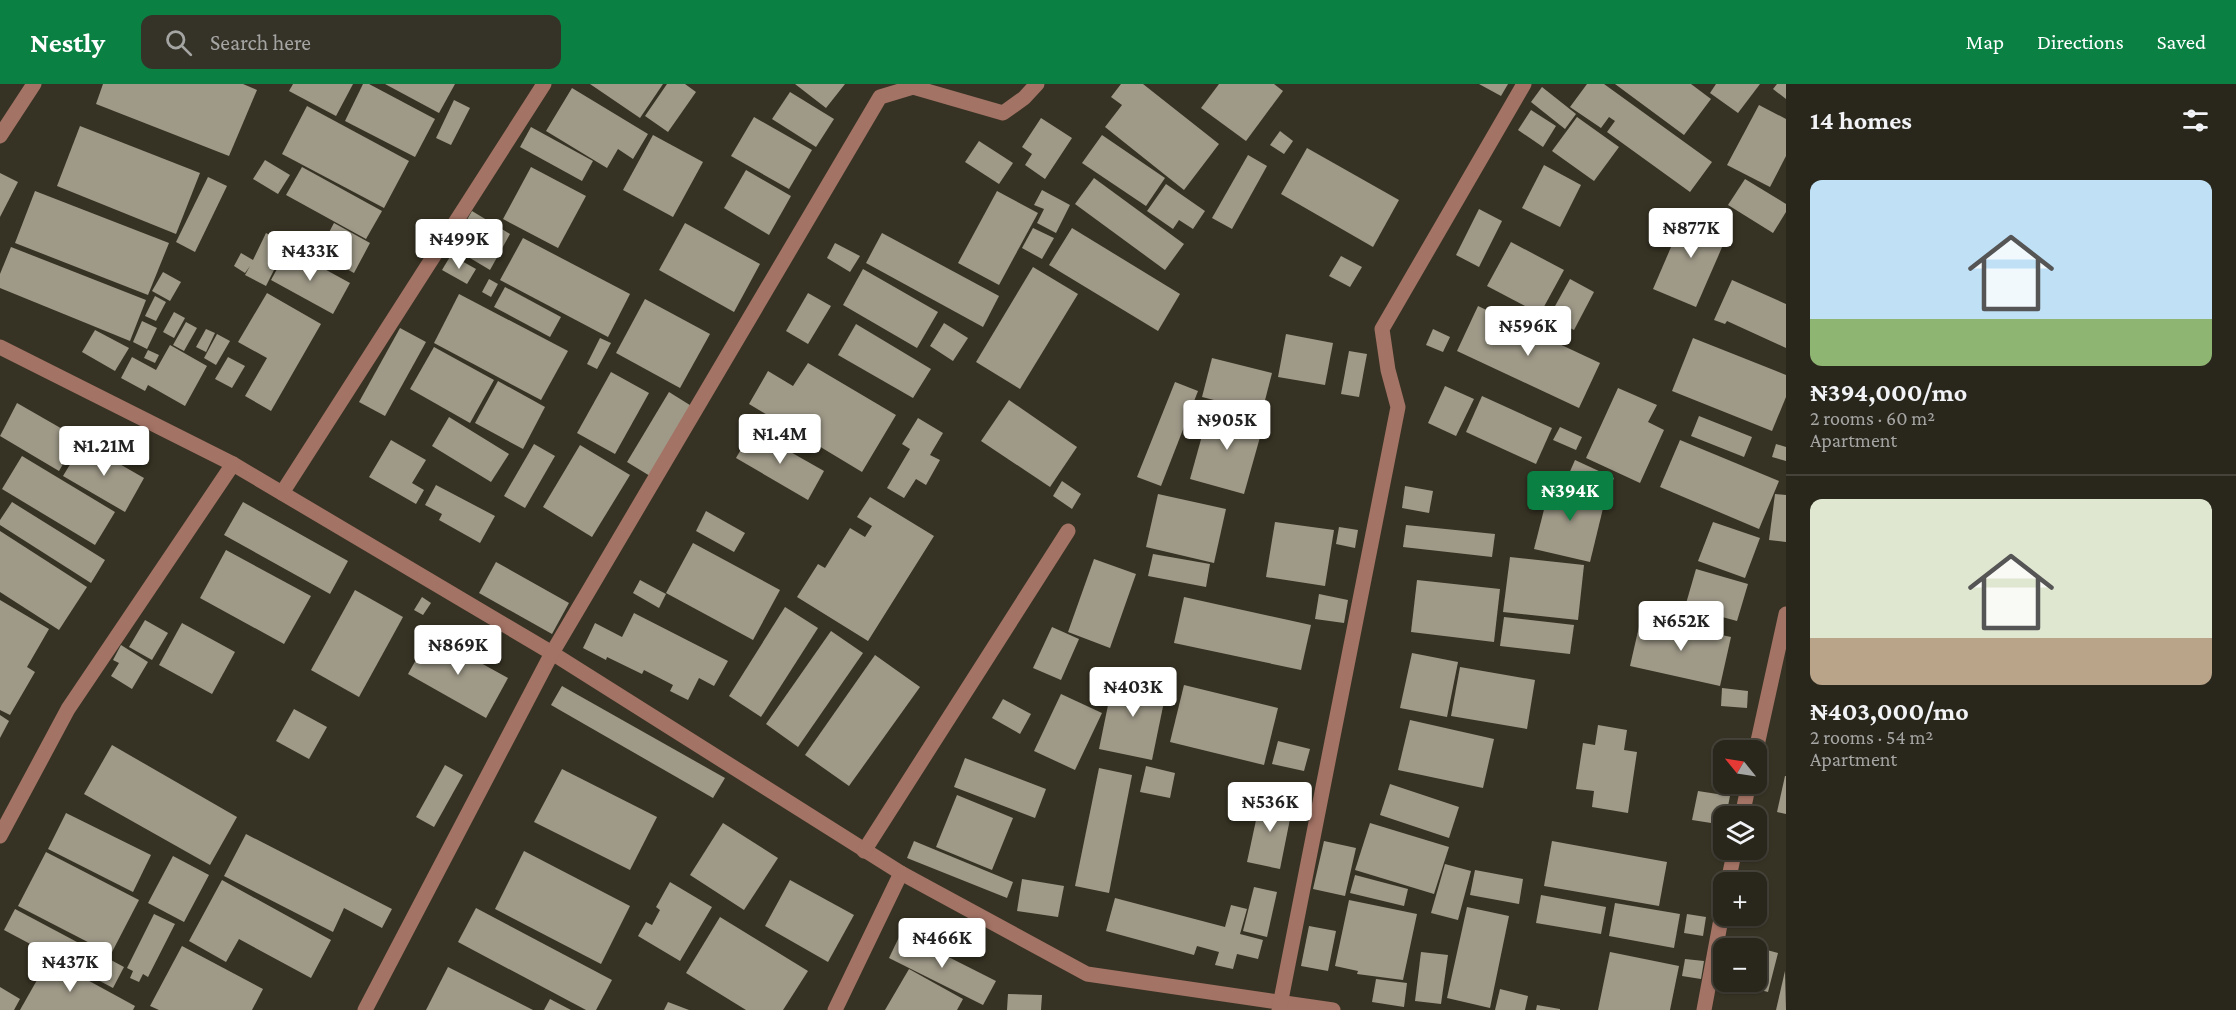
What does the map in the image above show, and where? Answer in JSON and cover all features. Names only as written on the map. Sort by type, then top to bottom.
[{"type":"street","points":[[0,136],[34,84]]},
{"type":"street","points":[[282,493],[544,84]]},
{"type":"street","points":[[365,1010],[552,653],[880,97],[913,87],[1003,114],[1024,98],[1037,84]]},
{"type":"street","points":[[1279,1006],[1398,407],[1388,370],[1382,329],[1524,84]]},
{"type":"street","points":[[0,347],[233,464],[552,653],[864,851],[1087,974],[1279,1006],[1333,1010]]},
{"type":"street","points":[[0,836],[68,709],[233,464]]},
{"type":"street","points":[[864,851],[1068,531]]},
{"type":"street","points":[[1758,740],[1786,614]]},
{"type":"street","points":[[835,1010],[901,873]]},
{"type":"street","points":[[1704,1010],[1720,926]]},
{"type":"building","points":[[103,84],[243,84],[257,90],[229,156],[96,104]]},
{"type":"building","points":[[293,84],[353,84],[336,116],[289,91]]},
{"type":"building","points":[[363,84],[369,84],[435,119],[415,157],[345,121]]},
{"type":"building","points":[[385,84],[455,84],[439,113]]},
{"type":"building","points":[[590,84],[663,84],[640,118]]},
{"type":"building","points":[[667,84],[685,84],[696,92],[668,132],[645,116]]},
{"type":"building","points":[[795,84],[845,84],[826,108]]},
{"type":"building","points":[[1121,84],[1143,84],[1219,144],[1184,190],[1105,127],[1122,105],[1111,97]]},
{"type":"building","points":[[1219,84],[1274,84],[1283,91],[1246,141],[1201,108]]},
{"type":"building","points":[[1479,84],[1508,84],[1501,96]]},
{"type":"building","points":[[1587,84],[1604,84],[1712,162],[1690,192],[1607,132],[1615,121],[1609,117],[1601,128],[1570,107]]},
{"type":"building","points":[[1615,84],[1691,84],[1711,99],[1684,135]]},
{"type":"building","points":[[1716,84],[1760,84],[1738,113],[1710,93]]},
{"type":"building","points":[[1777,84],[1786,84],[1786,99],[1773,89]]},
{"type":"building","points":[[1542,87],[1576,114],[1565,129],[1531,102]]},
{"type":"building","points":[[572,88],[648,134],[633,159],[618,149],[607,168],[546,131]]},
{"type":"building","points":[[790,92],[834,119],[816,147],[772,119]]},
{"type":"building","points":[[454,100],[470,108],[451,145],[436,138]]},
{"type":"building","points":[[1759,105],[1786,119],[1786,156],[1770,187],[1727,165]]},
{"type":"building","points":[[307,106],[409,161],[384,208],[282,154]]},
{"type":"building","points":[[1531,110],[1556,126],[1543,147],[1518,130]]},
{"type":"building","points":[[754,117],[812,150],[789,189],[731,156]]},
{"type":"building","points":[[1577,117],[1619,147],[1594,181],[1552,151]]},
{"type":"building","points":[[1041,118],[1072,138],[1045,179],[1025,165],[1032,154],[1022,147]]},
{"type":"building","points":[[80,126],[200,173],[176,234],[57,186]]},
{"type":"building","points":[[531,127],[593,161],[582,181],[520,147]]},
{"type":"building","points":[[1280,131],[1293,141],[1284,154],[1270,145]]},
{"type":"building","points":[[653,135],[703,162],[673,217],[623,190]]},
{"type":"building","points":[[1102,135],[1165,178],[1146,206],[1082,163]]},
{"type":"building","points":[[979,141],[1013,163],[999,184],[965,162]]},
{"type":"building","points":[[1307,148],[1399,200],[1373,247],[1281,194]]},
{"type":"building","points":[[1248,155],[1267,166],[1232,229],[1212,218]]},
{"type":"building","points":[[265,160],[290,175],[278,194],[253,179]]},
{"type":"building","points":[[1544,165],[1581,185],[1560,227],[1522,208]]},
{"type":"building","points":[[302,167],[382,211],[366,239],[286,195]]},
{"type":"building","points":[[531,167],[586,196],[558,248],[503,219]]},
{"type":"building","points":[[746,170],[791,196],[769,235],[724,208]]},
{"type":"building","points":[[0,173],[18,182],[0,217]]},
{"type":"building","points":[[208,177],[227,186],[195,252],[176,242]]},
{"type":"building","points":[[1094,178],[1184,244],[1165,270],[1075,204]]},
{"type":"building","points":[[1745,179],[1786,204],[1786,212],[1773,233],[1728,205]]},
{"type":"building","points":[[1166,184],[1205,211],[1193,229],[1179,220],[1173,229],[1147,211]]},
{"type":"building","points":[[1042,190],[1070,205],[1056,233],[1037,223],[1044,209],[1034,205]]},
{"type":"building","points":[[35,191],[169,243],[148,295],[15,243]]},
{"type":"building","points":[[997,191],[1038,213],[999,285],[958,263]]},
{"type":"building","points":[[1479,209],[1502,221],[1479,267],[1456,255]]},
{"type":"building","points":[[1687,210],[1730,229],[1696,307],[1653,289]]},
{"type":"building","points":[[472,211],[510,234],[490,270],[460,252],[473,230],[464,225]]},
{"type":"building","points":[[334,223],[370,243],[354,273],[318,253]]},
{"type":"building","points":[[685,223],[760,264],[734,312],[659,270]]},
{"type":"building","points":[[1033,228],[1054,238],[1042,259],[1022,248]]},
{"type":"building","points":[[1072,228],[1180,294],[1158,331],[1049,265]]},
{"type":"building","points":[[266,233],[287,244],[266,286],[245,275],[250,266],[245,273],[234,266],[241,253],[253,260]]},
{"type":"building","points":[[882,233],[999,296],[983,327],[866,263]]},
{"type":"building","points":[[523,238],[630,294],[608,337],[500,280]]},
{"type":"building","points":[[1511,242],[1564,270],[1540,314],[1487,286]]},
{"type":"building","points":[[835,243],[860,256],[850,272],[827,258]]},
{"type":"building","points":[[11,247],[146,300],[130,341],[0,288],[0,274]]},
{"type":"building","points":[[288,249],[350,283],[333,314],[271,280]]},
{"type":"building","points":[[451,255],[476,269],[467,284],[442,270]]},
{"type":"building","points":[[1341,256],[1362,267],[1350,287],[1329,276]]},
{"type":"building","points":[[1033,267],[1078,294],[1020,389],[976,362]]},
{"type":"building","points":[[863,269],[938,312],[917,348],[843,305]]},
{"type":"building","points":[[163,272],[181,282],[170,301],[152,291]]},
{"type":"building","points":[[489,279],[498,284],[491,297],[482,292]]},
{"type":"building","points":[[1570,279],[1594,292],[1574,330],[1549,317]]},
{"type":"building","points":[[1732,280],[1786,304],[1786,348],[1727,321],[1725,324],[1714,320]]},
{"type":"building","points":[[505,287],[561,317],[550,337],[494,307]]},
{"type":"building","points":[[267,293],[321,324],[271,411],[245,396],[267,358],[238,342]]},
{"type":"building","points":[[808,293],[831,306],[808,344],[786,331]]},
{"type":"building","points":[[459,294],[568,351],[541,400],[434,343]]},
{"type":"building","points":[[155,296],[166,302],[156,321],[145,316]]},
{"type":"building","points":[[645,299],[710,334],[680,388],[616,353]]},
{"type":"building","points":[[1478,306],[1600,363],[1579,408],[1457,351]]},
{"type":"building","points":[[174,312],[185,318],[174,338],[163,332]]},
{"type":"building","points":[[142,321],[157,328],[147,349],[133,342]]},
{"type":"building","points":[[186,322],[197,328],[184,351],[173,345]]},
{"type":"building","points":[[944,323],[968,338],[953,361],[930,346]]},
{"type":"building","points":[[856,324],[931,369],[913,398],[838,355]]},
{"type":"building","points":[[400,328],[426,342],[385,416],[359,402]]},
{"type":"building","points":[[206,329],[215,333],[206,352],[196,347]]},
{"type":"building","points":[[1433,329],[1450,337],[1443,352],[1426,345]]},
{"type":"building","points":[[95,330],[129,348],[115,371],[82,352]]},
{"type":"building","points":[[217,334],[230,341],[216,365],[204,358]]},
{"type":"building","points":[[1286,334],[1333,343],[1325,385],[1278,377]]},
{"type":"building","points":[[600,338],[611,343],[597,369],[587,364]]},
{"type":"building","points":[[1693,338],[1786,375],[1786,397],[1772,431],[1672,391]]},
{"type":"building","points":[[170,345],[207,366],[185,406],[148,385],[145,391],[121,378],[132,357],[156,370]]},
{"type":"building","points":[[434,347],[494,380],[470,423],[410,389]]},
{"type":"building","points":[[148,350],[159,355],[155,363],[144,358]]},
{"type":"building","points":[[1349,351],[1367,354],[1359,397],[1341,394]]},
{"type":"building","points":[[228,357],[245,366],[232,388],[215,379]]},
{"type":"building","points":[[1212,358],[1272,373],[1262,412],[1202,397]]},
{"type":"building","points":[[808,363],[896,415],[862,472],[749,404],[768,371],[793,386]]},
{"type":"building","points":[[611,372],[649,393],[615,454],[577,433]]},
{"type":"building","points":[[498,381],[545,407],[523,449],[475,423]]},
{"type":"building","points":[[1175,382],[1198,391],[1161,486],[1137,477]]},
{"type":"building","points":[[1445,386],[1474,399],[1456,436],[1428,423]]},
{"type":"building","points":[[1618,388],[1657,405],[1648,422],[1664,430],[1640,483],[1586,458]]},
{"type":"building","points":[[669,392],[693,407],[650,476],[627,462]]},
{"type":"building","points":[[1482,396],[1552,428],[1536,464],[1466,432]]},
{"type":"building","points":[[1009,400],[1077,447],[1050,487],[981,441]]},
{"type":"building","points":[[17,403],[78,438],[59,471],[0,436]]},
{"type":"building","points":[[1210,407],[1264,423],[1244,494],[1190,479]]},
{"type":"building","points":[[1699,416],[1752,437],[1744,457],[1691,436]]},
{"type":"building","points":[[449,417],[509,454],[491,482],[432,446]]},
{"type":"building","points":[[918,418],[943,433],[930,455],[940,460],[926,485],[916,479],[904,498],[887,488],[910,449],[902,444]]},
{"type":"building","points":[[1560,427],[1582,437],[1576,450],[1553,440]]},
{"type":"building","points":[[752,430],[824,471],[808,500],[736,458]]},
{"type":"building","points":[[391,440],[426,460],[412,483],[424,490],[416,504],[369,477]]},
{"type":"building","points":[[1680,440],[1779,481],[1759,529],[1660,487]]},
{"type":"building","points":[[83,443],[144,478],[125,512],[63,476]]},
{"type":"building","points":[[534,444],[555,456],[525,508],[504,496]]},
{"type":"building","points":[[1776,444],[1786,447],[1786,461],[1772,457]]},
{"type":"building","points":[[580,445],[630,475],[592,537],[543,507]]},
{"type":"building","points":[[22,456],[115,512],[95,545],[2,489]]},
{"type":"building","points":[[1575,460],[1614,478],[1607,494],[1568,476]]},
{"type":"building","points":[[1062,481],[1081,494],[1072,509],[1053,496]]},
{"type":"building","points":[[1551,482],[1606,496],[1590,562],[1534,549]]},
{"type":"building","points":[[436,485],[495,516],[480,543],[439,520],[442,514],[425,505]]},
{"type":"building","points":[[1405,486],[1433,491],[1429,513],[1402,508]]},
{"type":"building","points":[[1158,494],[1226,509],[1214,563],[1146,547]]},
{"type":"building","points":[[1775,494],[1786,495],[1786,542],[1769,540]]},
{"type":"building","points":[[870,497],[934,536],[868,641],[797,597],[818,564],[825,568],[850,528],[865,537],[872,526],[857,517]]},
{"type":"building","points":[[12,502],[105,560],[91,583],[0,525],[0,520]]},
{"type":"building","points":[[243,502],[348,561],[330,594],[224,535]]},
{"type":"building","points":[[706,511],[745,533],[734,552],[696,531]]},
{"type":"building","points":[[1275,522],[1334,530],[1325,586],[1266,577]]},
{"type":"building","points":[[1713,522],[1760,538],[1745,578],[1698,561]]},
{"type":"building","points":[[1406,525],[1495,534],[1492,557],[1403,547]]},
{"type":"building","points":[[1339,527],[1358,530],[1355,548],[1336,544]]},
{"type":"building","points":[[0,531],[87,587],[59,630],[0,592]]},
{"type":"building","points":[[693,543],[780,590],[753,640],[666,593]]},
{"type":"building","points":[[226,550],[311,596],[284,644],[200,598]]},
{"type":"building","points":[[1153,554],[1210,564],[1206,587],[1148,576]]},
{"type":"building","points":[[1510,557],[1584,565],[1578,620],[1503,612]]},
{"type":"building","points":[[1094,559],[1136,574],[1110,648],[1068,632]]},
{"type":"building","points":[[496,562],[569,603],[552,634],[479,593]]},
{"type":"building","points":[[1696,569],[1748,584],[1737,621],[1685,607]]},
{"type":"building","points":[[640,580],[666,594],[659,608],[633,593]]},
{"type":"building","points":[[1417,580],[1500,589],[1494,642],[1411,632]]},
{"type":"building","points":[[355,590],[403,617],[359,697],[311,670]]},
{"type":"building","points":[[1319,594],[1348,600],[1344,623],[1315,619]]},
{"type":"building","points":[[422,597],[431,603],[423,615],[414,610]]},
{"type":"building","points":[[1184,597],[1311,625],[1301,670],[1174,643]]},
{"type":"building","points":[[0,600],[49,629],[27,667],[35,672],[10,715],[0,710]]},
{"type":"building","points":[[785,607],[818,628],[761,717],[729,696]]},
{"type":"building","points":[[634,613],[728,661],[714,686],[699,678],[688,700],[670,691],[673,685],[644,670],[642,674],[583,648],[595,623],[622,637]]},
{"type":"building","points":[[1504,617],[1574,625],[1570,654],[1500,646]]},
{"type":"building","points":[[1641,618],[1731,637],[1720,686],[1630,666]]},
{"type":"building","points":[[145,620],[168,633],[152,660],[129,647]]},
{"type":"building","points":[[182,623],[235,652],[212,694],[159,665]]},
{"type":"building","points":[[1052,627],[1079,639],[1061,680],[1033,668]]},
{"type":"building","points":[[831,631],[863,653],[798,747],[766,724]]},
{"type":"building","points":[[430,635],[508,678],[486,718],[408,674]]},
{"type":"building","points":[[121,645],[148,662],[132,689],[111,676],[119,663],[113,660]]},
{"type":"building","points":[[1412,653],[1458,662],[1447,717],[1400,708]]},
{"type":"building","points":[[875,655],[920,687],[849,786],[805,755]]},
{"type":"building","points":[[1460,667],[1535,680],[1527,729],[1451,716]]},
{"type":"building","points":[[1114,676],[1167,687],[1152,760],[1099,749]]},
{"type":"building","points":[[1184,685],[1278,708],[1264,765],[1170,742]]},
{"type":"building","points":[[562,686],[725,778],[713,798],[551,705]]},
{"type":"building","points":[[1722,688],[1748,691],[1747,708],[1721,706]]},
{"type":"building","points":[[1061,694],[1102,713],[1075,770],[1034,751]]},
{"type":"building","points":[[1003,699],[1031,714],[1020,734],[992,718]]},
{"type":"building","points":[[294,709],[327,727],[309,759],[276,741]]},
{"type":"building","points":[[0,715],[9,721],[0,738]]},
{"type":"building","points":[[1410,720],[1494,739],[1483,788],[1398,770]]},
{"type":"building","points":[[1598,725],[1627,730],[1624,750],[1637,752],[1628,813],[1592,807],[1594,791],[1576,789],[1583,743],[1595,745]]},
{"type":"building","points":[[1278,741],[1310,749],[1304,771],[1272,764]]},
{"type":"building","points":[[112,745],[237,817],[210,865],[84,794]]},
{"type":"building","points":[[965,758],[1046,789],[1035,818],[954,787]]},
{"type":"building","points":[[445,765],[463,775],[434,827],[416,817]]},
{"type":"building","points":[[1146,766],[1175,773],[1170,798],[1140,792]]},
{"type":"building","points":[[1099,768],[1132,775],[1109,893],[1075,886]]},
{"type":"building","points":[[562,769],[657,817],[630,870],[534,822]]},
{"type":"building","points":[[1786,776],[1786,814],[1777,812]]},
{"type":"building","points":[[1390,784],[1459,807],[1449,838],[1380,815]]},
{"type":"building","points":[[1698,791],[1730,796],[1728,806],[1713,806],[1713,823],[1692,820]]},
{"type":"building","points":[[957,795],[1013,818],[992,870],[936,847]]},
{"type":"building","points":[[1261,797],[1293,804],[1280,869],[1247,862]]},
{"type":"building","points":[[66,813],[151,855],[133,892],[48,849]]},
{"type":"building","points":[[723,823],[778,858],[744,910],[690,875]]},
{"type":"building","points":[[1370,823],[1449,847],[1434,894],[1355,870]]},
{"type":"building","points":[[246,834],[392,909],[382,928],[344,908],[333,932],[224,876]]},
{"type":"building","points":[[914,841],[1013,882],[1007,898],[907,858]]},
{"type":"building","points":[[1324,841],[1356,848],[1345,896],[1313,889]]},
{"type":"building","points":[[1552,841],[1667,862],[1659,906],[1544,886]]},
{"type":"building","points":[[524,851],[630,906],[601,964],[495,909]]},
{"type":"building","points":[[46,852],[139,900],[111,954],[18,906]]},
{"type":"building","points":[[173,856],[209,875],[184,922],[148,903]]},
{"type":"building","points":[[1445,864],[1471,871],[1458,920],[1431,913]]},
{"type":"building","points":[[1475,870],[1523,879],[1519,904],[1470,895]]},
{"type":"building","points":[[1355,875],[1408,889],[1404,906],[1350,893]]},
{"type":"building","points":[[1022,879],[1064,886],[1058,917],[1017,911]]},
{"type":"building","points":[[222,880],[331,940],[311,978],[239,939],[226,962],[189,941]]},
{"type":"building","points":[[790,880],[854,915],[828,962],[765,926]]},
{"type":"building","points":[[670,882],[712,907],[680,961],[638,936],[646,922],[652,925],[660,910],[656,907]]},
{"type":"building","points":[[1254,887],[1277,892],[1267,937],[1243,931]]},
{"type":"building","points":[[1541,895],[1606,907],[1601,934],[1536,923]]},
{"type":"building","points":[[1115,898],[1225,927],[1231,905],[1247,909],[1240,934],[1263,940],[1258,959],[1237,954],[1233,969],[1215,965],[1219,952],[1197,946],[1194,955],[1106,931]]},
{"type":"building","points":[[1349,900],[1417,914],[1403,980],[1357,974],[1358,971],[1335,966]]},
{"type":"building","points":[[1615,903],[1680,914],[1674,948],[1609,936]]},
{"type":"building","points":[[1467,907],[1509,916],[1490,1008],[1447,998]]},
{"type":"building","points":[[476,908],[612,980],[596,1010],[586,1010],[458,942]]},
{"type":"building","points":[[15,909],[124,967],[113,988],[4,930]]},
{"type":"building","points":[[154,914],[175,924],[148,977],[143,974],[139,982],[130,978],[133,971],[127,968]]},
{"type":"building","points":[[1687,914],[1706,917],[1703,936],[1684,933]]},
{"type":"building","points":[[720,917],[808,971],[783,1010],[746,1010],[686,973]]},
{"type":"building","points":[[1309,926],[1336,931],[1328,971],[1301,966]]},
{"type":"building","points":[[901,933],[996,981],[983,1005],[889,958]]},
{"type":"building","points":[[182,946],[263,989],[252,1010],[159,1010],[150,1006]]},
{"type":"building","points":[[1767,950],[1778,953],[1767,992]]},
{"type":"building","points":[[1421,952],[1448,955],[1441,1004],[1415,1001]]},
{"type":"building","points":[[1610,952],[1679,966],[1670,1010],[1598,1010]]},
{"type":"building","points":[[49,959],[135,1006],[133,1010],[20,1010]]},
{"type":"building","points":[[1685,959],[1704,961],[1701,979],[1682,976]]},
{"type":"building","points":[[448,967],[533,1010],[426,1010]]},
{"type":"building","points":[[909,969],[963,999],[957,1010],[885,1010]]},
{"type":"building","points":[[1785,971],[1786,1010],[1776,1010]]},
{"type":"building","points":[[1376,979],[1407,983],[1404,1007],[1372,1002]]},
{"type":"building","points":[[0,987],[20,999],[14,1010],[0,1010]]},
{"type":"building","points":[[1500,989],[1528,996],[1525,1010],[1495,1010]]},
{"type":"building","points":[[1008,994],[1042,995],[1041,1010],[1007,1010]]},
{"type":"building","points":[[550,999],[571,1010],[544,1010]]},
{"type":"building","points":[[668,1002],[689,1010],[664,1010]]},
{"type":"building","points":[[1537,1005],[1560,1009],[1560,1010],[1536,1010]]}]
